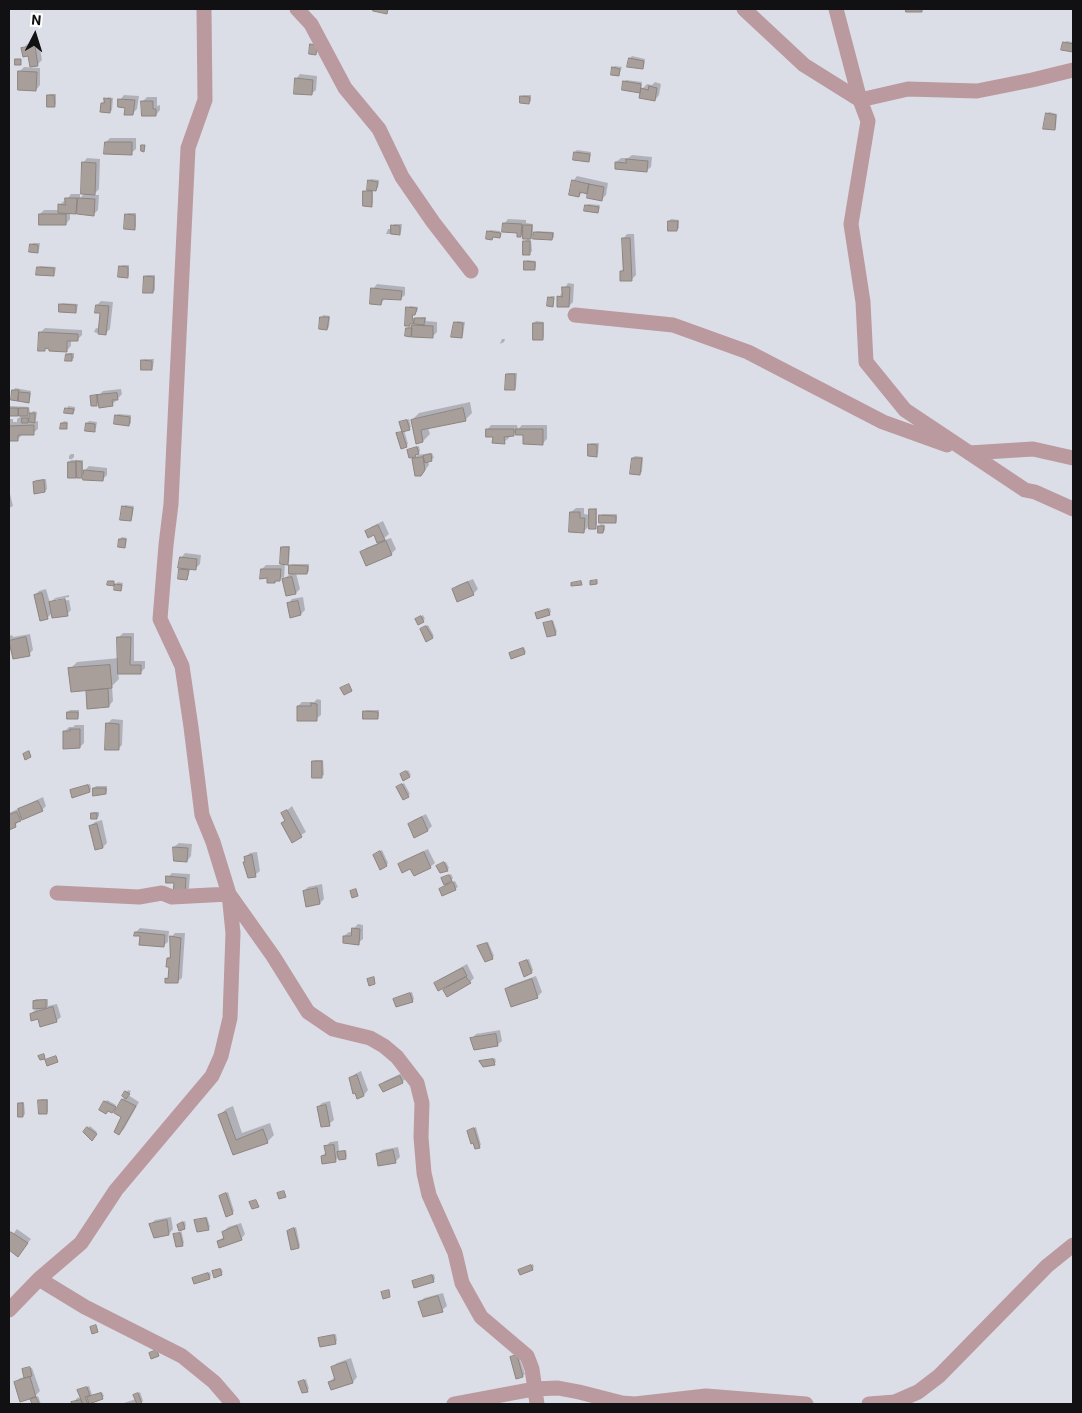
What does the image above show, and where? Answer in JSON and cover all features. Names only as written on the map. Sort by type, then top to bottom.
[{"type":"street","points":[[9,1310],[39,1279],[80,1243],[116,1190],[212,1076],[221,1056],[230,1018],[233,933],[229,894],[202,815],[182,666],[160,619],[171,504],[188,148],[205,100],[204,9]]},
{"type":"street","points":[[297,9],[311,24],[345,88],[379,129],[402,177],[470,271]]},
{"type":"street","points":[[744,9],[804,65],[860,100],[908,89],[977,90],[1039,79],[1073,70]]},
{"type":"street","points":[[836,9],[860,100],[868,121],[850,224],[864,302],[866,362],[906,410],[1025,490],[1035,492],[1073,509]]},
{"type":"street","points":[[575,314],[673,325],[748,352],[883,422],[970,454],[1033,449],[1073,458]]},
{"type":"street","points":[[57,893],[139,897],[162,894],[172,897],[229,894]]},
{"type":"street","points":[[229,894],[273,956],[308,1012],[333,1029],[370,1038],[384,1046],[397,1057],[418,1083],[422,1103],[421,1137],[424,1173],[429,1195],[455,1253],[462,1283],[481,1317],[527,1356],[532,1369],[536,1397]]},
{"type":"street","points":[[868,1404],[895,1402],[918,1392],[939,1376],[1047,1266],[1073,1245]]},
{"type":"street","points":[[39,1279],[85,1307],[182,1356],[214,1382],[233,1404]]},
{"type":"street","points":[[454,1404],[536,1397],[558,1388],[622,1404],[706,1396],[806,1404]]},
{"type":"street","points":[[706,1396],[727,1404]]},
{"type":"building","points":[[373,9],[388,9],[387,14],[373,11]]},
{"type":"building","points":[[906,9],[922,9],[922,12],[906,12]]},
{"type":"building","points":[[1063,42],[1073,44],[1073,52],[1061,50]]},
{"type":"building","points":[[310,44],[317,45],[316,55],[309,54]]},
{"type":"building","points":[[35,46],[38,66],[30,67],[28,56],[23,57],[21,48]]},
{"type":"building","points":[[629,58],[644,61],[643,69],[627,67]]},
{"type":"building","points":[[15,59],[21,59],[21,65],[15,65]]},
{"type":"building","points":[[612,67],[620,69],[619,76],[611,75]]},
{"type":"building","points":[[18,71],[37,72],[36,91],[18,90]]},
{"type":"building","points":[[295,78],[313,80],[312,95],[294,94]]},
{"type":"building","points":[[623,81],[641,84],[640,93],[622,90]]},
{"type":"building","points":[[649,86],[657,88],[655,101],[639,98],[641,88],[648,90]]},
{"type":"building","points":[[47,95],[54,95],[55,107],[47,107]]},
{"type":"building","points":[[520,96],[530,97],[529,104],[520,103]]},
{"type":"building","points":[[104,98],[111,99],[110,113],[100,112],[101,103],[104,103]]},
{"type":"building","points":[[118,99],[135,100],[133,115],[124,115],[125,108],[118,107]]},
{"type":"building","points":[[141,101],[153,101],[153,109],[156,109],[156,116],[142,116]]},
{"type":"building","points":[[1046,113],[1056,115],[1055,130],[1043,129]]},
{"type":"building","points":[[105,142],[132,142],[132,155],[104,154]]},
{"type":"building","points":[[141,145],[145,145],[144,152],[141,151]]},
{"type":"building","points":[[574,152],[590,154],[589,162],[573,160]]},
{"type":"building","points":[[626,159],[648,161],[647,172],[615,169],[615,162],[626,163]]},
{"type":"building","points":[[82,162],[96,163],[95,195],[81,194]]},
{"type":"building","points":[[368,180],[378,182],[376,191],[367,190]]},
{"type":"building","points":[[572,180],[589,184],[587,194],[580,192],[579,197],[569,195]]},
{"type":"building","points":[[589,184],[604,187],[602,201],[587,198]]},
{"type":"building","points":[[363,191],[372,191],[372,207],[363,206]]},
{"type":"building","points":[[65,198],[77,198],[76,214],[58,213],[58,204],[65,205]]},
{"type":"building","points":[[78,198],[95,199],[94,216],[77,214]]},
{"type":"building","points":[[585,205],[599,207],[598,213],[584,211]]},
{"type":"building","points":[[39,214],[66,214],[66,225],[39,225]]},
{"type":"building","points":[[125,214],[135,215],[135,230],[124,229]]},
{"type":"building","points":[[668,221],[678,221],[677,231],[668,231]]},
{"type":"building","points":[[503,223],[522,224],[521,237],[517,237],[517,233],[502,232]]},
{"type":"building","points":[[391,225],[400,226],[400,235],[391,234]]},
{"type":"building","points":[[523,225],[532,225],[531,239],[523,239]]},
{"type":"building","points":[[487,231],[501,233],[500,238],[486,239]]},
{"type":"building","points":[[534,232],[553,233],[552,240],[533,239]]},
{"type":"building","points":[[622,238],[630,238],[632,281],[620,281],[620,271],[623,271]]},
{"type":"building","points":[[523,241],[530,241],[530,255],[523,255]]},
{"type":"building","points":[[30,244],[38,245],[38,253],[29,252]]},
{"type":"building","points":[[524,261],[535,262],[535,270],[524,270]]},
{"type":"building","points":[[119,266],[128,267],[128,278],[118,277]]},
{"type":"building","points":[[37,267],[54,268],[54,276],[36,275]]},
{"type":"building","points":[[144,276],[154,277],[153,293],[143,293]]},
{"type":"building","points":[[562,287],[570,287],[569,307],[557,307],[557,296],[562,297]]},
{"type":"building","points":[[371,288],[402,291],[401,300],[382,299],[381,305],[370,304]]},
{"type":"building","points":[[548,297],[554,298],[553,307],[547,306]]},
{"type":"building","points":[[59,304],[76,305],[76,313],[59,312]]},
{"type":"building","points":[[96,305],[109,306],[106,335],[98,334],[100,313],[95,313]]},
{"type":"building","points":[[406,307],[417,308],[415,315],[412,315],[414,324],[410,324],[410,326],[405,326]]},
{"type":"building","points":[[320,317],[329,317],[327,330],[319,329]]},
{"type":"building","points":[[415,318],[425,318],[424,325],[414,324]]},
{"type":"building","points":[[454,322],[463,323],[462,338],[451,337]]},
{"type":"building","points":[[533,323],[543,323],[543,340],[533,340]]},
{"type":"building","points":[[412,325],[433,326],[433,338],[412,337]]},
{"type":"building","points":[[406,328],[412,328],[411,337],[405,336]]},
{"type":"building","points":[[39,332],[78,334],[78,341],[67,341],[67,352],[49,351],[49,349],[45,348],[45,351],[38,351]]},
{"type":"building","points":[[66,354],[72,354],[72,361],[65,361]]},
{"type":"building","points":[[141,360],[152,361],[152,370],[141,370]]},
{"type":"building","points":[[506,374],[515,374],[515,390],[505,390]]},
{"type":"building","points":[[12,390],[19,390],[18,401],[11,400]]},
{"type":"building","points":[[19,392],[30,393],[29,403],[18,401]]},
{"type":"building","points":[[117,393],[118,400],[112,400],[113,406],[99,408],[97,395]]},
{"type":"building","points":[[97,395],[97,406],[91,406],[90,396]]},
{"type":"building","points":[[9,408],[18,408],[18,416],[9,416]]},
{"type":"building","points":[[19,408],[28,408],[28,416],[19,416]]},
{"type":"building","points":[[65,408],[74,409],[73,414],[64,413]]},
{"type":"building","points":[[463,408],[466,421],[421,430],[423,442],[416,444],[411,420]]},
{"type":"building","points":[[30,413],[35,413],[35,423],[29,422]]},
{"type":"building","points":[[115,415],[130,417],[129,426],[114,424]]},
{"type":"building","points":[[22,418],[28,418],[28,423],[22,423]]},
{"type":"building","points":[[407,420],[410,430],[402,432],[399,422]]},
{"type":"building","points":[[61,423],[67,423],[67,429],[60,429]]},
{"type":"building","points":[[86,423],[95,424],[95,432],[85,431]]},
{"type":"building","points":[[34,425],[34,435],[18,435],[18,441],[9,441],[9,426]]},
{"type":"building","points":[[486,429],[514,429],[514,436],[504,437],[505,444],[492,443],[493,437],[486,437]]},
{"type":"building","points":[[516,429],[543,429],[543,445],[523,444],[523,435],[516,435]]},
{"type":"building","points":[[402,432],[407,447],[401,449],[396,433]]},
{"type":"building","points":[[588,444],[597,445],[597,457],[588,456]]},
{"type":"building","points":[[417,447],[419,454],[415,455],[416,457],[409,458],[407,450]]},
{"type":"building","points":[[431,454],[432,461],[425,463],[423,456]]},
{"type":"building","points":[[423,457],[425,470],[421,476],[415,476],[412,459]]},
{"type":"building","points":[[632,458],[642,458],[640,475],[630,474]]},
{"type":"building","points":[[76,461],[82,462],[82,478],[77,478]]},
{"type":"building","points":[[68,462],[76,462],[76,478],[68,478]]},
{"type":"building","points":[[84,470],[104,472],[103,481],[83,480]]},
{"type":"building","points":[[44,480],[45,492],[34,494],[33,482]]},
{"type":"building","points":[[122,506],[133,508],[131,521],[120,520]]},
{"type":"building","points":[[589,509],[596,509],[596,529],[589,529]]},
{"type":"building","points":[[570,512],[580,512],[580,518],[585,518],[584,533],[569,532]]},
{"type":"building","points":[[599,515],[616,516],[616,523],[599,523]]},
{"type":"building","points":[[378,525],[385,540],[377,543],[374,535],[368,538],[365,531]]},
{"type":"building","points":[[598,526],[604,526],[603,533],[598,533]]},
{"type":"building","points":[[119,539],[126,539],[125,548],[118,547]]},
{"type":"building","points":[[386,541],[392,555],[366,566],[360,552]]},
{"type":"building","points":[[281,547],[289,547],[288,565],[280,564]]},
{"type":"building","points":[[180,557],[197,559],[196,570],[178,568]]},
{"type":"building","points":[[289,565],[308,566],[307,574],[289,574]]},
{"type":"building","points":[[179,569],[189,570],[187,580],[178,579]]},
{"type":"building","points":[[261,569],[281,569],[280,581],[267,583],[267,578],[260,579]]},
{"type":"building","points":[[292,577],[296,594],[286,596],[282,579]]},
{"type":"building","points":[[597,580],[597,584],[590,585],[590,581]]},
{"type":"building","points":[[108,581],[114,581],[114,586],[107,585]]},
{"type":"building","points":[[581,581],[582,585],[571,586],[571,583]]},
{"type":"building","points":[[468,582],[474,595],[457,602],[452,589]]},
{"type":"building","points":[[115,584],[122,585],[121,591],[114,590]]},
{"type":"building","points":[[42,593],[48,619],[40,621],[34,595]]},
{"type":"building","points":[[65,599],[68,616],[52,618],[49,602]]},
{"type":"building","points":[[298,601],[301,615],[290,618],[287,603]]},
{"type":"building","points":[[548,609],[550,615],[537,619],[535,613]]},
{"type":"building","points":[[421,616],[424,622],[418,625],[415,619]]},
{"type":"building","points":[[552,621],[556,635],[547,637],[543,623]]},
{"type":"building","points":[[426,626],[433,638],[426,642],[420,629]]},
{"type":"building","points":[[26,637],[30,656],[13,659],[9,641]]},
{"type":"building","points":[[117,637],[131,637],[130,665],[141,665],[141,674],[118,674]]},
{"type":"building","points":[[523,648],[525,654],[511,659],[509,653]]},
{"type":"building","points":[[110,665],[112,688],[71,692],[68,668]]},
{"type":"building","points":[[349,684],[352,691],[344,695],[340,688]]},
{"type":"building","points":[[108,689],[109,707],[87,709],[86,691]]},
{"type":"building","points":[[311,703],[317,704],[317,721],[297,721],[297,706],[311,706]]},
{"type":"building","points":[[363,711],[378,712],[378,719],[363,719]]},
{"type":"building","points":[[67,712],[78,712],[78,719],[67,719]]},
{"type":"building","points":[[106,723],[119,724],[119,750],[105,750]]},
{"type":"building","points":[[70,729],[80,729],[80,748],[63,749],[63,731],[70,731]]},
{"type":"building","points":[[29,751],[31,757],[25,760],[23,754]]},
{"type":"building","points":[[312,761],[322,761],[322,778],[312,778]]},
{"type":"building","points":[[406,771],[410,777],[403,781],[400,774]]},
{"type":"building","points":[[402,784],[409,797],[403,800],[396,787]]},
{"type":"building","points":[[88,785],[90,792],[72,798],[70,790]]},
{"type":"building","points":[[93,788],[106,788],[106,794],[93,796]]},
{"type":"building","points":[[38,801],[43,811],[22,820],[18,809]]},
{"type":"building","points":[[287,810],[302,837],[292,843],[281,823],[285,821],[281,813]]},
{"type":"building","points":[[17,812],[21,821],[15,823],[16,827],[9,830],[9,815]]},
{"type":"building","points":[[91,813],[97,813],[97,819],[91,819]]},
{"type":"building","points":[[422,817],[428,831],[414,838],[408,824]]},
{"type":"building","points":[[97,824],[103,848],[95,850],[89,826]]},
{"type":"building","points":[[173,847],[188,848],[187,862],[174,861]]},
{"type":"building","points":[[380,851],[387,866],[380,870],[373,855]]},
{"type":"building","points":[[424,852],[431,868],[414,876],[410,869],[402,873],[398,864]]},
{"type":"building","points":[[252,855],[256,877],[248,878],[243,862],[245,862],[244,857]]},
{"type":"building","points":[[444,862],[448,871],[440,873],[436,866]]},
{"type":"building","points":[[449,875],[452,881],[444,885],[441,878]]},
{"type":"building","points":[[166,876],[186,878],[185,894],[173,893],[174,883],[166,883]]},
{"type":"building","points":[[453,882],[456,890],[442,896],[439,889]]},
{"type":"building","points":[[317,888],[320,904],[306,907],[303,891]]},
{"type":"building","points":[[356,889],[358,896],[352,898],[350,891]]},
{"type":"building","points":[[352,928],[360,929],[359,945],[343,943],[343,936],[351,936]]},
{"type":"building","points":[[135,932],[165,935],[164,947],[139,945],[140,936],[134,936]]},
{"type":"building","points":[[170,936],[181,938],[178,983],[165,983],[165,978],[168,979],[169,967],[166,967],[167,958],[170,958]]},
{"type":"building","points":[[487,943],[493,959],[485,962],[477,946]]},
{"type":"building","points":[[527,960],[532,973],[524,977],[519,963]]},
{"type":"building","points":[[463,968],[467,976],[438,991],[434,983]]},
{"type":"building","points":[[374,977],[375,984],[369,986],[367,979]]},
{"type":"building","points":[[466,977],[471,983],[447,997],[443,990]]},
{"type":"building","points":[[532,979],[538,998],[511,1007],[505,989]]},
{"type":"building","points":[[410,993],[413,1002],[396,1007],[393,999]]},
{"type":"building","points":[[46,1000],[46,1008],[33,1009],[33,1001]]},
{"type":"building","points":[[53,1007],[57,1022],[40,1027],[38,1019],[31,1021],[30,1014]]},
{"type":"building","points":[[496,1034],[498,1046],[474,1050],[470,1038]]},
{"type":"building","points":[[44,1054],[45,1059],[40,1060],[38,1056]]},
{"type":"building","points":[[56,1056],[58,1062],[47,1066],[45,1060]]},
{"type":"building","points":[[493,1059],[495,1065],[483,1067],[479,1061]]},
{"type":"building","points":[[357,1075],[364,1096],[357,1099],[355,1093],[353,1094],[349,1078]]},
{"type":"building","points":[[400,1076],[403,1083],[383,1092],[379,1085]]},
{"type":"building","points":[[125,1091],[130,1094],[126,1099],[122,1096]]},
{"type":"building","points":[[122,1099],[136,1106],[119,1135],[114,1132],[121,1117],[114,1113]]},
{"type":"building","points":[[38,1100],[47,1100],[47,1114],[39,1114]]},
{"type":"building","points":[[104,1101],[116,1107],[112,1113],[108,1111],[106,1114],[99,1110]]},
{"type":"building","points":[[18,1103],[23,1103],[23,1117],[18,1117]]},
{"type":"building","points":[[326,1105],[330,1126],[321,1127],[317,1107]]},
{"type":"building","points":[[226,1112],[236,1140],[263,1129],[268,1143],[233,1155],[218,1115]]},
{"type":"building","points":[[87,1127],[97,1134],[92,1141],[83,1132]]},
{"type":"building","points":[[474,1128],[480,1148],[475,1149],[473,1143],[471,1144],[467,1131]]},
{"type":"building","points":[[334,1145],[336,1162],[322,1164],[321,1156],[326,1155],[324,1146]]},
{"type":"building","points":[[393,1150],[396,1163],[378,1166],[376,1154]]},
{"type":"building","points":[[345,1151],[346,1159],[339,1160],[337,1152]]},
{"type":"building","points":[[284,1191],[286,1197],[279,1199],[277,1193]]},
{"type":"building","points":[[226,1193],[233,1214],[226,1217],[219,1196]]},
{"type":"building","points":[[256,1200],[259,1207],[252,1209],[249,1202]]},
{"type":"building","points":[[206,1218],[209,1230],[197,1232],[194,1220]]},
{"type":"building","points":[[167,1220],[169,1235],[154,1238],[149,1224]]},
{"type":"building","points":[[183,1222],[185,1229],[179,1231],[177,1225]]},
{"type":"building","points":[[237,1226],[242,1240],[219,1248],[217,1241],[224,1239],[222,1232]]},
{"type":"building","points":[[294,1228],[299,1248],[291,1250],[287,1231]]},
{"type":"building","points":[[11,1232],[28,1243],[18,1257],[9,1250],[9,1236]]},
{"type":"building","points":[[180,1233],[183,1246],[176,1247],[173,1234]]},
{"type":"building","points":[[531,1265],[533,1270],[520,1275],[518,1270]]},
{"type":"building","points":[[220,1269],[222,1275],[214,1278],[212,1271]]},
{"type":"building","points":[[208,1273],[210,1279],[194,1284],[192,1278]]},
{"type":"building","points":[[432,1275],[434,1282],[414,1288],[412,1281]]},
{"type":"building","points":[[389,1290],[390,1297],[383,1299],[381,1292]]},
{"type":"building","points":[[438,1296],[443,1312],[423,1317],[418,1302]]},
{"type":"building","points":[[96,1325],[98,1332],[92,1334],[90,1327]]},
{"type":"building","points":[[334,1335],[336,1344],[320,1347],[318,1338]]},
{"type":"building","points":[[157,1350],[159,1356],[151,1359],[149,1353]]},
{"type":"building","points":[[517,1355],[523,1377],[516,1379],[510,1357]]},
{"type":"building","points":[[346,1362],[353,1383],[331,1390],[328,1382],[335,1380],[331,1367]]},
{"type":"building","points":[[30,1367],[32,1376],[24,1378],[22,1369]]},
{"type":"building","points":[[30,1377],[36,1397],[20,1402],[14,1382]]},
{"type":"building","points":[[304,1380],[308,1392],[302,1393],[298,1382]]},
{"type":"building","points":[[87,1387],[90,1396],[85,1397],[88,1404],[83,1404],[77,1390]]},
{"type":"building","points":[[101,1393],[103,1399],[89,1404],[87,1397]]},
{"type":"building","points":[[138,1393],[142,1404],[137,1404],[133,1395]]},
{"type":"building","points":[[36,1397],[39,1404],[32,1404],[30,1399]]},
{"type":"building","points":[[81,1400],[82,1404],[72,1404],[71,1402]]}]
